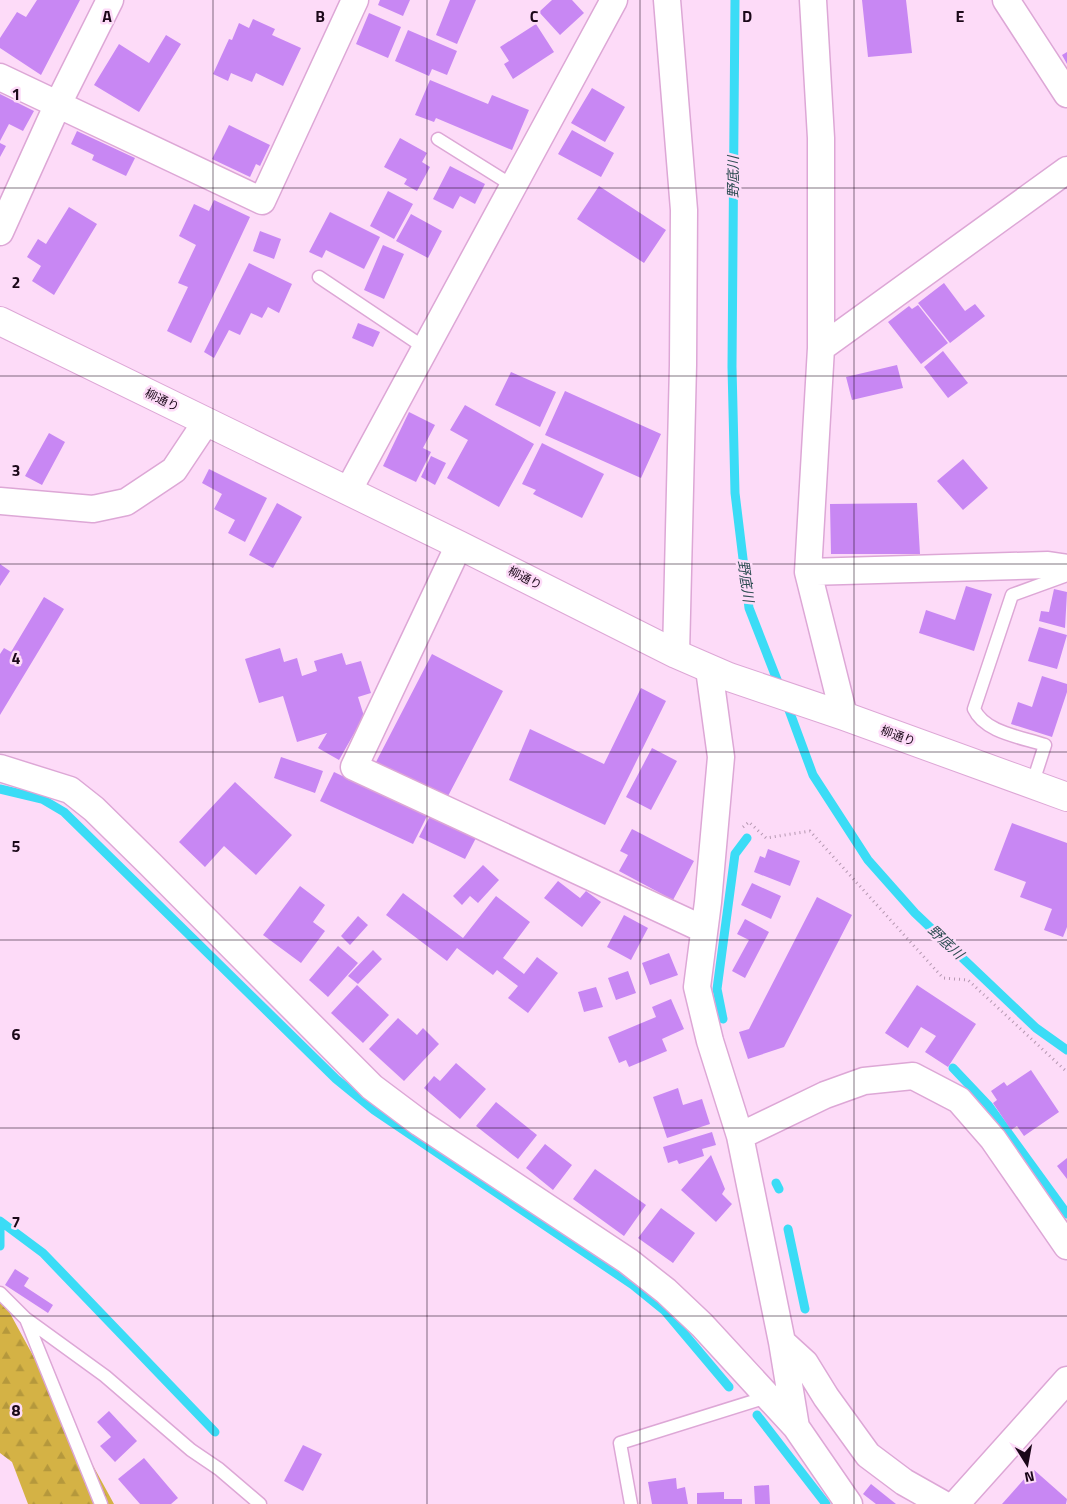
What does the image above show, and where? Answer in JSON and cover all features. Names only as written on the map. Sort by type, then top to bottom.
[{"type":"street","points":[[0,232],[57,106],[110,0]]},
{"type":"street","points":[[0,77],[57,106],[262,201],[355,0]]},
{"type":"street","points":[[348,491],[614,0]]},
{"type":"street","points":[[667,0],[684,210],[683,365],[676,654]]},
{"type":"street","points":[[814,0],[820,138],[820,348],[808,572],[832,712]]},
{"type":"street","points":[[1006,0],[1067,94]]},
{"type":"street","points":[[820,348],[1067,170]]},
{"type":"street","name":"柳通り","points":[[0,321],[459,545],[676,654],[719,673],[1067,797]]},
{"type":"street","points":[[0,501],[93,509],[126,502],[174,470],[206,422]]},
{"type":"street","points":[[459,545],[354,767],[703,929]]},
{"type":"street","points":[[808,572],[1048,565],[1067,568]]},
{"type":"street","points":[[719,673],[721,757],[697,987],[710,1041],[740,1136],[782,1342],[796,1427]]},
{"type":"street","points":[[0,768],[70,790],[94,810],[372,1088],[420,1123],[523,1190],[651,1279],[702,1325],[796,1427],[849,1504]]},
{"type":"street","points":[[740,1136],[825,1095],[864,1081],[913,1076],[959,1100],[993,1139],[1067,1246]]},
{"type":"street","points":[[782,1342],[805,1363],[826,1397],[868,1455],[904,1482],[943,1504]]},
{"type":"street","points":[[956,1504],[1067,1380]]},
{"type":"lane","points":[[438,139],[513,186]]},
{"type":"lane","points":[[319,277],[425,348]]},
{"type":"lane","points":[[1032,785],[1045,745],[991,727],[978,718],[974,709],[1012,596],[1067,575]]},
{"type":"lane","points":[[0,1293],[25,1318],[105,1376],[192,1450],[220,1469],[260,1504]]},
{"type":"lane","points":[[25,1318],[101,1504]]},
{"type":"lane","points":[[631,1504],[620,1444],[768,1397]]},
{"type":"path","points":[[714,838],[728,839],[748,822],[766,838],[810,831],[943,978],[968,980],[1067,1072]]},
{"type":"green space","points":[[0,1295],[114,1504],[28,1504],[12,1462],[0,1453]]},
{"type":"building","points":[[37,0],[80,0],[41,75],[0,48],[0,38],[17,12],[26,17]]},
{"type":"building","points":[[380,0],[410,0],[403,16],[378,5]]},
{"type":"building","points":[[450,0],[476,0],[457,44],[436,35]]},
{"type":"building","points":[[552,0],[572,0],[584,13],[560,35],[539,12]]},
{"type":"building","points":[[862,0],[906,0],[912,53],[868,57]]},
{"type":"building","points":[[369,13],[401,27],[388,58],[356,44]]},
{"type":"building","points":[[253,19],[275,29],[272,35],[301,48],[283,86],[256,73],[252,82],[231,73],[228,81],[213,74],[229,39],[232,40],[239,23],[249,28]]},
{"type":"building","points":[[536,24],[554,52],[513,79],[504,64],[509,61],[500,47]]},
{"type":"building","points":[[408,30],[457,51],[447,75],[432,69],[429,76],[395,61]]},
{"type":"building","points":[[166,35],[181,44],[139,112],[94,85],[119,44],[149,63]]},
{"type":"building","points":[[1067,52],[1067,64],[1062,55]]},
{"type":"building","points":[[430,80],[488,104],[492,95],[529,110],[512,150],[436,118],[434,122],[415,115]]},
{"type":"building","points":[[592,88],[625,107],[605,142],[571,123]]},
{"type":"building","points":[[0,94],[34,111],[23,131],[9,124],[0,141]]},
{"type":"building","points":[[229,125],[270,145],[260,166],[256,164],[250,177],[212,159]]},
{"type":"building","points":[[572,130],[614,153],[601,177],[558,154]]},
{"type":"building","points":[[77,131],[135,158],[126,176],[92,160],[94,155],[71,144]]},
{"type":"building","points":[[400,138],[427,153],[422,162],[430,167],[417,191],[404,184],[407,179],[384,167]]},
{"type":"building","points":[[0,143],[6,146],[0,157]]},
{"type":"building","points":[[450,166],[485,184],[475,204],[460,196],[453,209],[433,199]]},
{"type":"building","points":[[599,186],[666,230],[644,263],[577,219]]},
{"type":"building","points":[[388,191],[413,204],[394,239],[370,226]]},
{"type":"building","points":[[214,200],[250,217],[191,343],[167,331],[188,287],[178,283],[196,245],[179,236],[194,204],[209,211]]},
{"type":"building","points":[[69,207],[97,224],[54,295],[32,281],[41,266],[27,257],[38,239],[46,244]]},
{"type":"building","points":[[330,212],[380,237],[364,269],[326,250],[322,258],[309,252]]},
{"type":"building","points":[[411,214],[442,231],[428,258],[396,241]]},
{"type":"building","points":[[260,231],[281,239],[274,259],[253,251]]},
{"type":"building","points":[[383,245],[404,254],[384,299],[364,290]]},
{"type":"building","points":[[249,263],[292,284],[279,313],[268,307],[262,318],[251,313],[240,335],[229,330],[214,358],[204,352]]},
{"type":"building","points":[[944,283],[965,311],[975,304],[985,316],[950,343],[918,303]]},
{"type":"building","points":[[918,305],[948,343],[921,364],[888,322],[909,306],[912,309]]},
{"type":"building","points":[[358,323],[380,332],[373,347],[352,338]]},
{"type":"building","points":[[943,351],[968,383],[948,398],[924,367]]},
{"type":"building","points":[[897,365],[903,388],[852,400],[846,377]]},
{"type":"building","points":[[511,372],[556,392],[540,427],[495,405]]},
{"type":"building","points":[[565,391],[661,434],[641,478],[545,435]]},
{"type":"building","points":[[465,405],[534,444],[499,507],[447,478],[468,440],[450,430]]},
{"type":"building","points":[[409,412],[435,425],[423,448],[431,452],[416,482],[383,466]]},
{"type":"building","points":[[49,433],[65,442],[42,485],[25,476]]},
{"type":"building","points":[[542,443],[604,474],[582,518],[533,494],[536,490],[522,484]]},
{"type":"building","points":[[431,456],[446,463],[435,485],[421,477]]},
{"type":"building","points":[[963,459],[988,488],[963,510],[937,481]]},
{"type":"building","points":[[209,469],[267,498],[245,542],[228,533],[235,520],[214,509],[222,494],[202,483]]},
{"type":"building","points":[[277,503],[302,517],[273,568],[249,555]]},
{"type":"building","points":[[917,503],[920,554],[831,554],[830,504]]},
{"type":"building","points":[[0,564],[10,571],[0,586]]},
{"type":"building","points":[[966,586],[992,594],[974,651],[919,633],[926,610],[955,620]]},
{"type":"building","points":[[1054,589],[1067,592],[1065,628],[1039,621],[1041,611],[1049,612]]},
{"type":"building","points":[[44,597],[64,609],[0,715],[0,654],[4,648],[11,652]]},
{"type":"building","points":[[1039,627],[1067,635],[1057,669],[1028,661]]},
{"type":"building","points":[[280,648],[284,662],[297,658],[302,676],[317,671],[314,661],[342,653],[346,665],[361,661],[371,693],[358,697],[364,716],[339,760],[318,748],[327,733],[297,742],[283,696],[259,703],[245,659]]},
{"type":"building","points":[[432,654],[503,691],[447,798],[376,762]]},
{"type":"building","points":[[1042,676],[1067,684],[1067,692],[1052,737],[1011,724],[1018,702],[1032,707]]},
{"type":"building","points":[[641,688],[666,701],[605,825],[509,780],[530,729],[604,764]]},
{"type":"building","points":[[652,748],[677,761],[651,810],[626,797]]},
{"type":"building","points":[[281,757],[323,771],[315,793],[274,778]]},
{"type":"building","points":[[334,772],[427,816],[413,844],[320,801]]},
{"type":"building","points":[[235,782],[292,835],[256,875],[224,846],[205,867],[179,842]]},
{"type":"building","points":[[430,816],[476,838],[465,859],[419,837]]},
{"type":"building","points":[[1012,823],[1067,843],[1067,927],[1063,937],[1044,930],[1052,909],[1020,897],[1026,882],[994,870]]},
{"type":"building","points":[[632,829],[694,861],[673,900],[619,871],[628,855],[620,851]]},
{"type":"building","points":[[768,849],[800,861],[790,886],[754,872],[760,856],[765,858]]},
{"type":"building","points":[[483,865],[499,880],[478,903],[470,896],[462,905],[453,896]]},
{"type":"building","points":[[558,881],[580,898],[586,891],[601,902],[582,927],[544,898]]},
{"type":"building","points":[[752,883],[781,896],[771,919],[741,905]]},
{"type":"building","points":[[300,886],[325,905],[313,922],[325,931],[301,963],[263,935]]},
{"type":"building","points":[[403,893],[463,938],[496,896],[530,922],[503,958],[524,974],[537,957],[558,973],[528,1013],[508,998],[518,986],[497,970],[493,975],[457,948],[447,961],[386,915]]},
{"type":"building","points":[[817,897],[852,915],[784,1047],[748,1059],[739,1032],[749,1029]]},
{"type":"building","points":[[624,915],[648,928],[631,960],[607,947]]},
{"type":"building","points":[[358,916],[368,925],[350,945],[341,936]]},
{"type":"building","points":[[745,919],[769,932],[745,978],[732,971],[749,940],[737,934]]},
{"type":"building","points":[[338,946],[358,963],[328,997],[309,980]]},
{"type":"building","points":[[373,950],[382,959],[358,984],[348,976]]},
{"type":"building","points":[[669,953],[678,975],[650,985],[642,963]]},
{"type":"building","points":[[628,971],[636,993],[616,1000],[608,978]]},
{"type":"building","points":[[357,985],[389,1015],[363,1043],[331,1013]]},
{"type":"building","points":[[917,985],[976,1024],[948,1067],[925,1052],[936,1036],[921,1027],[908,1048],[885,1033]]},
{"type":"building","points":[[596,987],[603,1007],[584,1012],[578,992]]},
{"type":"building","points":[[671,999],[684,1029],[662,1039],[667,1051],[629,1067],[626,1060],[619,1063],[608,1037],[656,1017],[652,1007]]},
{"type":"building","points":[[398,1018],[417,1035],[423,1028],[439,1044],[404,1081],[369,1049]]},
{"type":"building","points":[[456,1063],[486,1089],[460,1119],[424,1088],[434,1076],[440,1081]]},
{"type":"building","points":[[1031,1070],[1059,1112],[1024,1136],[1017,1126],[1011,1130],[993,1103],[997,1100],[991,1091],[1004,1082],[1007,1086]]},
{"type":"building","points":[[678,1088],[683,1105],[702,1099],[710,1124],[667,1138],[653,1097]]},
{"type":"building","points":[[496,1102],[537,1135],[518,1159],[476,1126]]},
{"type":"building","points":[[712,1132],[716,1145],[702,1149],[704,1156],[679,1164],[677,1160],[668,1163],[663,1147]]},
{"type":"building","points":[[545,1144],[572,1165],[553,1190],[526,1168]]},
{"type":"building","points":[[711,1155],[725,1189],[722,1194],[732,1204],[716,1222],[681,1190]]},
{"type":"building","points":[[1067,1158],[1067,1179],[1057,1166]]},
{"type":"building","points":[[595,1169],[646,1205],[624,1236],[573,1199]]},
{"type":"building","points":[[661,1208],[695,1233],[673,1263],[638,1238]]},
{"type":"building","points":[[15,1269],[29,1278],[24,1286],[53,1305],[48,1313],[5,1285]]},
{"type":"building","points":[[109,1411],[137,1441],[115,1462],[100,1446],[111,1437],[97,1422]]},
{"type":"building","points":[[303,1445],[322,1454],[303,1491],[284,1481]]},
{"type":"building","points":[[144,1458],[178,1498],[171,1504],[140,1504],[118,1479]]},
{"type":"building","points":[[1033,1469],[1067,1499],[1066,1504],[1002,1504]]},
{"type":"building","points":[[676,1478],[677,1489],[685,1487],[688,1504],[652,1504],[648,1482]]},
{"type":"building","points":[[871,1484],[896,1504],[876,1504],[863,1494]]},
{"type":"building","points":[[769,1485],[770,1504],[755,1504],[754,1486]]},
{"type":"building","points":[[724,1492],[724,1499],[742,1499],[742,1504],[697,1504],[697,1493]]},
{"type":"waterway","name":"野底川","points":[[735,0],[732,367],[735,493],[749,608],[781,690]]},
{"type":"waterway","name":"野底川","points":[[786,702],[813,775],[868,860],[915,913],[1036,1028],[1067,1050]]},
{"type":"waterway","points":[[0,789],[42,799],[64,812],[336,1079],[374,1110],[633,1285],[665,1311],[729,1387]]},
{"type":"waterway","points":[[723,1019],[717,989],[735,854],[747,838]]},
{"type":"waterway","points":[[953,1068],[988,1105],[1067,1214]]},
{"type":"waterway","points":[[776,1183],[779,1189]]},
{"type":"waterway","points":[[0,1221],[43,1253],[215,1432]]},
{"type":"waterway","points":[[788,1229],[805,1309]]},
{"type":"waterway","points":[[0,1230],[0,1246]]},
{"type":"waterway","points":[[757,1415],[826,1504]]}]
